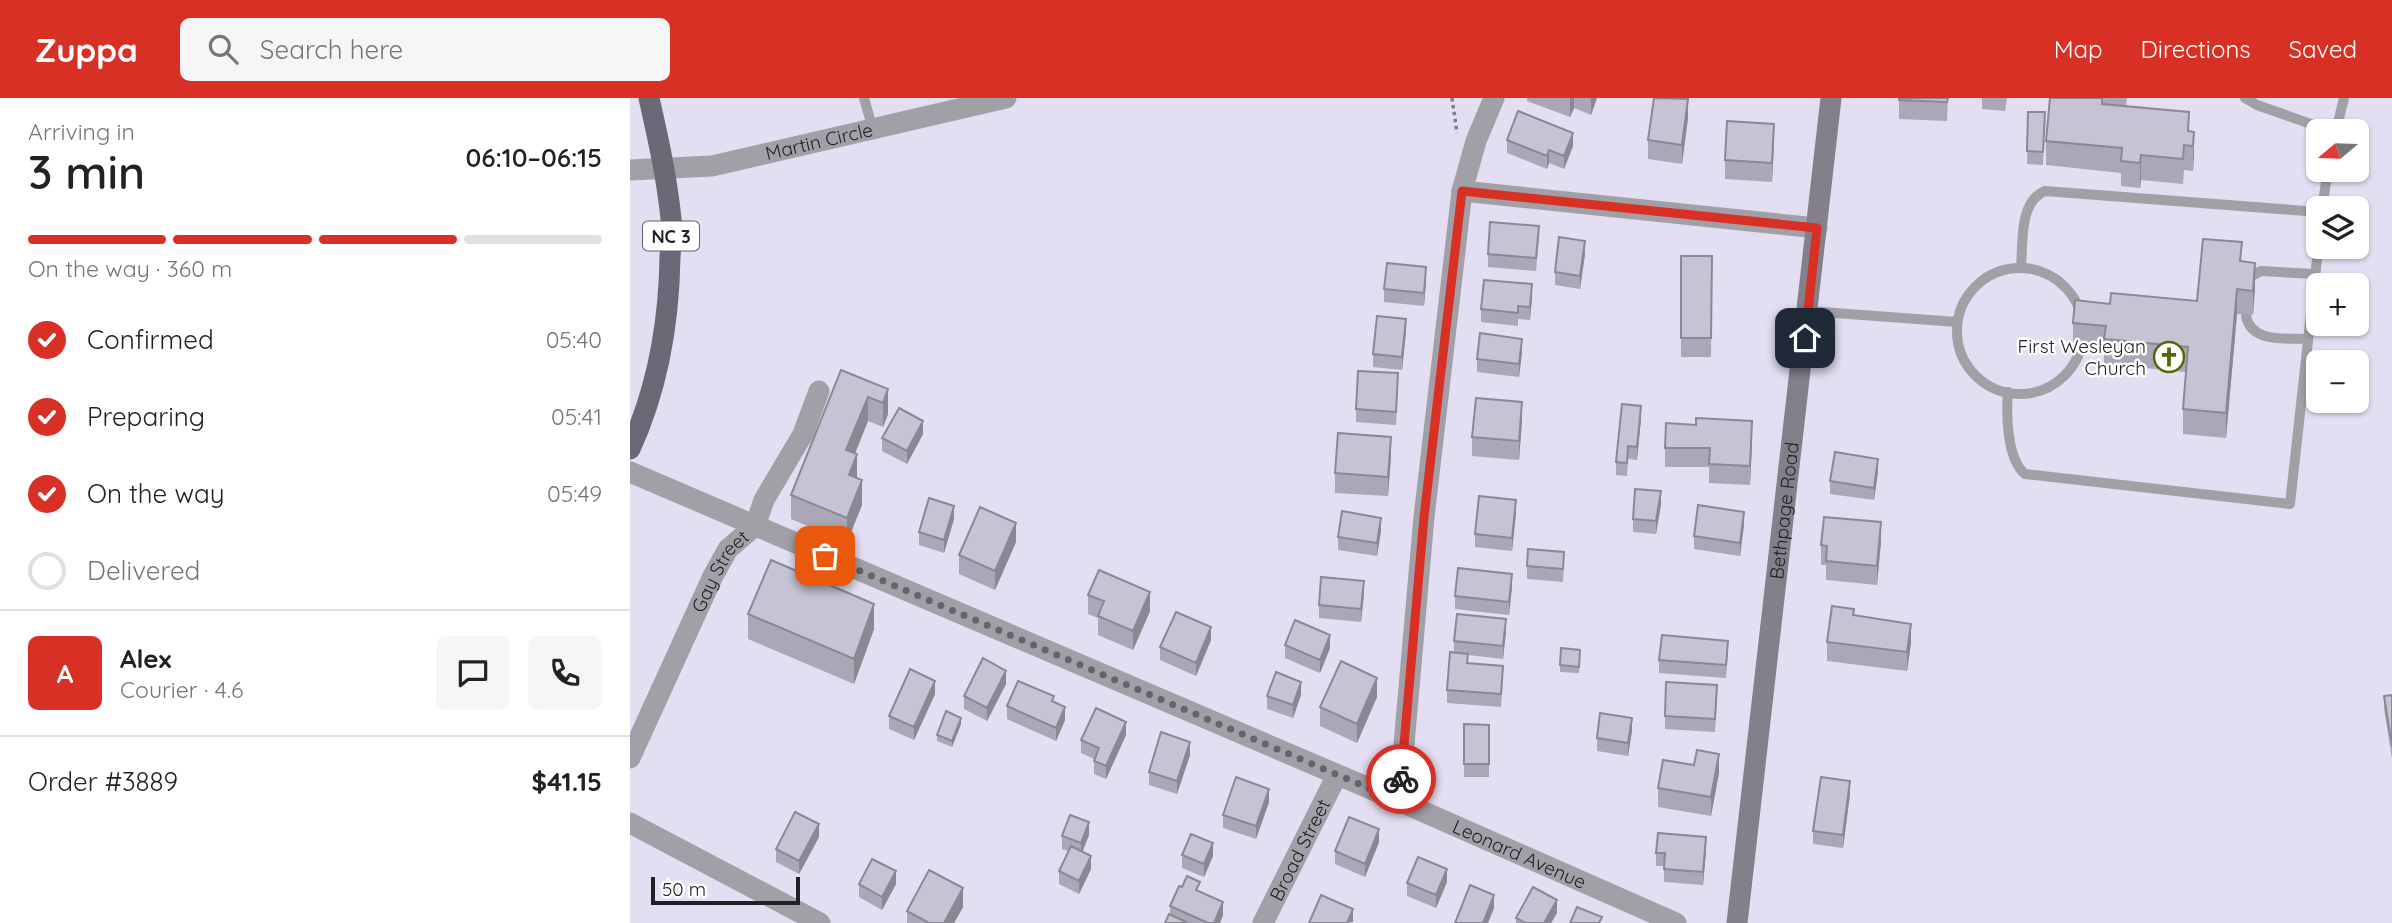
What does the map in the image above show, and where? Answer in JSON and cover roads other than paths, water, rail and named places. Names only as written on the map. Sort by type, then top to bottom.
[{"type":"main road","name":"NC 3","points":[[630,449],[639,430],[659,360],[670,281],[671,222],[665,169],[649,98]]},
{"type":"main road","name":"Bethpage Road","points":[[1737,923],[1831,98]]},
{"type":"street","name":"Martin Circle","points":[[630,170],[712,166],[1006,98]]},
{"type":"street","points":[[1399,801],[1424,517],[1462,191],[1476,141],[1494,98]]},
{"type":"street","points":[[1462,191],[1817,228]]},
{"type":"street","name":"Gay Street","points":[[630,758],[713,576],[728,550],[755,526],[764,500],[803,434],[819,391]]},
{"type":"street","name":"Leonard Avenue","points":[[630,472],[1399,801],[1676,923]]},
{"type":"street","name":"Broad Street","points":[[1263,923],[1337,775]]},
{"type":"street","points":[[630,823],[820,923]]},
{"type":"lane","points":[[864,98],[873,130]]},
{"type":"lane","points":[[2245,98],[2306,122]]},
{"type":"lane","points":[[2339,119],[2344,98]]},
{"type":"lane","points":[[2021,268],[2028,210],[2033,197],[2045,191],[2306,209]]},
{"type":"lane","points":[[2010,267],[2021,268],[2031,268],[2050,275],[2066,287],[2077,304],[2083,324],[2082,344],[2064,377],[2050,387],[2033,393],[2016,394],[1999,391],[1984,383],[1971,371],[1962,356],[1957,339],[1957,322],[1963,302],[1975,286],[1991,274],[2010,267]]},
{"type":"lane","points":[[2248,285],[2250,278],[2261,271],[2306,274]]},
{"type":"lane","points":[[1808,312],[1957,322]]},
{"type":"lane","points":[[2246,316],[2250,328],[2256,334],[2308,339]]},
{"type":"lane","points":[[2008,392],[2006,414],[2010,438],[2019,469],[2025,474],[2290,504],[2308,336]]},
{"type":"place","name":"First Wesleyan Church","points":[[2169,357]]}]
